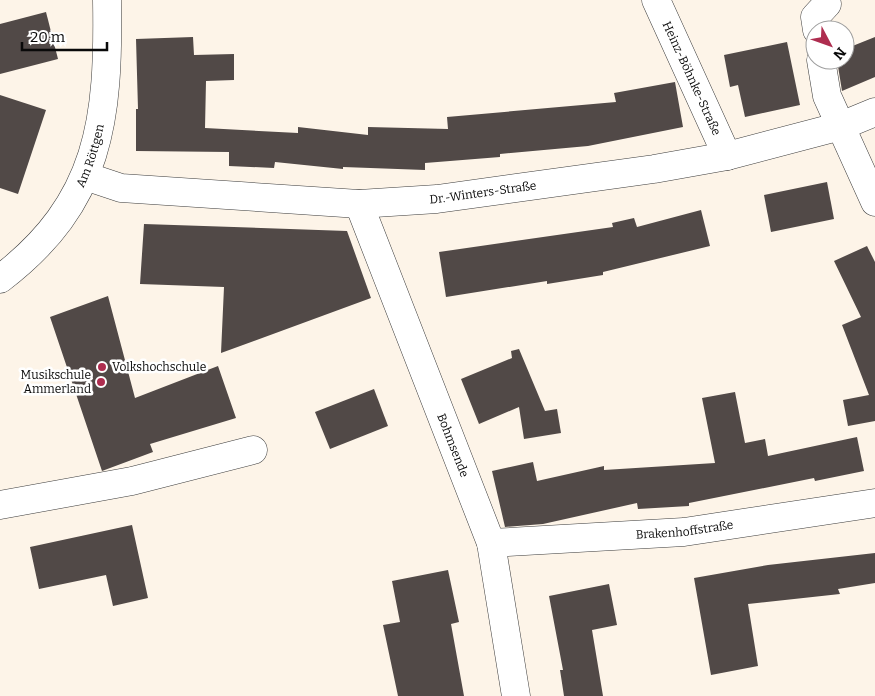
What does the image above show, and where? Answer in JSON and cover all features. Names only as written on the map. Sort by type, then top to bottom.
[{"type":"street","name":"Am Röttgen","points":[[0,280],[39,247],[53,230],[85,176],[100,130],[104,100],[108,65],[107,0]]},
{"type":"street","name":"Heinz-Böhnke-Straße","points":[[656,0],[727,156]]},
{"type":"street","points":[[815,20],[815,17],[827,4]]},
{"type":"street","points":[[823,70],[828,96],[875,202]]},
{"type":"street","name":"Dr.-Winters-Straße","points":[[85,176],[122,188],[359,204],[438,199],[654,169],[727,156],[841,126],[875,112]]},
{"type":"street","name":"Bohmsende","points":[[359,204],[491,543],[516,696]]},
{"type":"street","points":[[0,505],[132,481],[252,450]]},
{"type":"street","name":"Brakenhoffstraße","points":[[491,543],[684,532],[875,503]]},
{"type":"building","points":[[46,12],[58,59],[0,74],[0,24]]},
{"type":"building","points":[[193,37],[194,55],[234,54],[234,80],[206,81],[205,128],[298,133],[298,127],[368,135],[368,127],[448,129],[447,117],[616,102],[614,93],[675,82],[683,127],[588,146],[500,154],[500,157],[425,163],[425,170],[343,167],[343,169],[275,162],[274,168],[229,166],[229,152],[136,151],[136,109],[138,109],[136,39]]},
{"type":"building","points":[[875,37],[875,77],[842,91],[839,70],[855,70],[855,45]]},
{"type":"building","points":[[787,42],[800,105],[745,117],[738,85],[730,87],[724,55]]},
{"type":"building","points":[[0,95],[46,110],[18,194],[0,188]]},
{"type":"building","points":[[827,182],[834,219],[771,232],[764,195]]},
{"type":"building","points":[[701,210],[710,246],[603,272],[603,275],[547,284],[547,281],[446,297],[439,252],[613,227],[612,223],[634,218],[637,227]]},
{"type":"building","points":[[144,224],[347,231],[371,298],[221,353],[224,287],[140,284]]},
{"type":"building","points":[[867,246],[875,262],[875,421],[848,426],[843,400],[869,395],[842,325],[861,317],[834,261]]},
{"type":"building","name":"Musikschule Ammerland","points":[[108,296],[135,398],[218,366],[236,418],[150,444],[153,452],[102,471],[50,317]]},
{"type":"building","points":[[519,349],[545,411],[557,409],[561,433],[524,439],[519,407],[479,424],[461,379],[512,358],[511,351]]},
{"type":"building","points":[[374,389],[388,426],[330,449],[315,412]]},
{"type":"building","points":[[735,392],[745,443],[765,439],[768,456],[857,437],[864,471],[815,481],[814,478],[689,503],[689,506],[638,509],[637,503],[543,524],[505,527],[492,471],[533,462],[537,481],[604,466],[604,470],[715,463],[702,398]]},
{"type":"building","points":[[132,525],[148,598],[113,606],[106,575],[39,589],[30,547]]},
{"type":"building","points":[[875,553],[875,583],[838,589],[840,594],[748,604],[758,666],[711,675],[694,578],[768,565]]},
{"type":"building","points":[[448,570],[459,622],[451,624],[464,696],[398,696],[383,625],[400,622],[392,581]]},
{"type":"building","points":[[609,584],[617,625],[592,630],[603,696],[564,696],[560,670],[563,670],[549,596]]},
{"type":"place","name":"Volkshochschule","points":[[102,367]]},
{"type":"place","name":"Musikschule Ammerland","points":[[101,382]]}]
